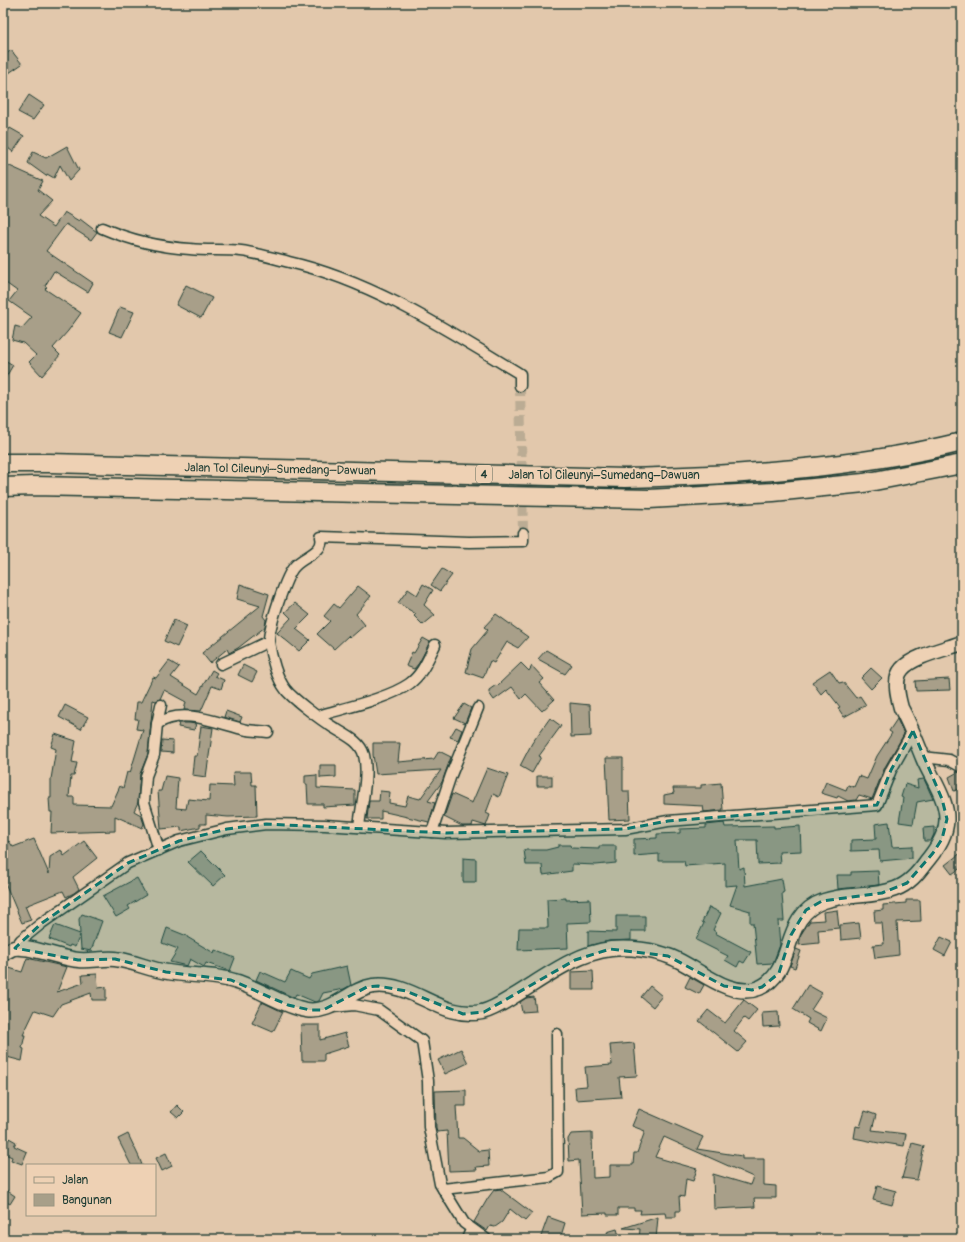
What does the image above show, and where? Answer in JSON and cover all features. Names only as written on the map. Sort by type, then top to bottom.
[{"type":"highway","name":"Jalan Tol Cileunyi–Sumedang–Dawuan","points":[[3,463],[626,478],[774,471],[851,464],[916,453],[962,442]]},
{"type":"highway","name":"Jalan Tol Cileunyi–Sumedang–Dawuan","points":[[3,487],[34,486],[648,499],[773,492],[864,483],[962,464]]},
{"type":"main road","points":[[9,950],[78,960],[115,959],[166,972],[219,977],[243,984],[288,1005],[310,1010],[323,1010],[367,987],[378,986],[406,991],[447,1010],[463,1014],[484,1012],[575,960],[610,949],[624,949],[668,956],[691,966],[716,982],[741,991],[762,987],[779,973],[791,935],[806,910],[822,901],[833,898],[863,896],[896,889],[907,883],[917,874],[934,853],[942,839],[947,818],[942,799],[922,757],[913,731],[901,708],[898,697],[898,678],[901,669],[913,660],[962,643]]},
{"type":"street","points":[[102,228],[124,238],[157,245],[190,249],[242,251],[291,262],[340,278],[414,311],[520,374],[520,386]]},
{"type":"street","points":[[359,827],[365,769],[363,752],[352,739],[330,726],[287,692],[283,686],[275,665],[269,641],[273,618],[290,573],[298,563],[320,548],[322,542],[321,537],[469,542],[523,541],[523,533]]},
{"type":"street","points":[[221,664],[269,641]]},
{"type":"street","points":[[318,716],[393,692],[409,684],[421,672],[435,645]]},
{"type":"street","points":[[159,850],[144,802],[146,776],[154,755],[157,724],[161,705]]},
{"type":"street","points":[[432,832],[451,775],[478,708]]},
{"type":"street","points":[[157,724],[174,717],[201,718],[247,730],[268,732]]},
{"type":"street","points":[[9,950],[42,923],[128,863],[179,841],[227,829],[266,824],[359,827],[432,832],[625,829],[668,821],[877,805],[891,770],[913,731]]},
{"type":"street","points":[[922,757],[949,760],[962,767]]},
{"type":"street","points":[[331,1007],[354,1005],[379,1010],[422,1040],[428,1081],[429,1127],[440,1184],[469,1234],[486,1239]]},
{"type":"street","points":[[443,1189],[549,1177],[558,1172],[557,1034]]},
{"type":"highlighted area","points":[[913,731],[942,799],[947,819],[942,839],[933,853],[907,883],[882,893],[822,901],[806,910],[791,935],[779,973],[762,987],[752,990],[724,986],[668,956],[610,949],[575,960],[484,1012],[463,1014],[406,991],[378,986],[367,987],[323,1010],[310,1010],[288,1005],[231,980],[166,972],[115,959],[78,960],[15,948],[42,923],[128,863],[179,841],[227,829],[266,824],[446,833],[625,829],[668,821],[877,805],[891,770]]},
{"type":"building","points":[[11,50],[22,64],[9,73],[3,65],[3,57]]},
{"type":"building","points":[[29,95],[44,105],[33,120],[18,112]]},
{"type":"building","points":[[10,128],[24,136],[13,152],[3,144],[3,138]]},
{"type":"building","points":[[67,146],[79,170],[69,181],[60,165],[54,178],[47,174],[46,176],[28,163],[33,152],[46,158]]},
{"type":"building","points":[[3,163],[43,181],[38,190],[52,201],[38,216],[54,227],[64,212],[79,221],[80,219],[97,232],[91,240],[66,224],[46,251],[93,283],[88,292],[54,271],[45,286],[47,287],[45,289],[81,313],[53,348],[60,355],[42,376],[29,362],[36,355],[23,343],[12,340],[15,326],[22,328],[32,317],[9,301],[17,291],[3,281]]},
{"type":"building","points":[[186,285],[212,298],[201,318],[176,305]]},
{"type":"building","points":[[120,307],[134,312],[122,337],[109,332]]},
{"type":"building","points":[[3,359],[13,365],[3,382]]},
{"type":"building","points":[[442,569],[452,575],[440,591],[431,585]]},
{"type":"building","points":[[240,584],[269,594],[263,616],[266,620],[265,627],[238,648],[229,653],[227,649],[210,663],[202,653],[260,606],[237,599]]},
{"type":"building","points":[[423,584],[433,590],[424,605],[435,615],[423,625],[414,616],[416,614],[398,603],[408,589],[417,595]]},
{"type":"building","points":[[358,586],[371,596],[356,614],[365,625],[350,638],[348,636],[334,649],[317,634],[330,621],[324,616],[334,604],[339,608]]},
{"type":"building","points":[[295,603],[310,615],[296,629],[310,640],[299,651],[277,633],[291,618],[285,612]]},
{"type":"building","points":[[496,614],[528,637],[518,648],[507,642],[494,663],[490,661],[483,678],[466,672],[472,649],[488,630],[484,627]]},
{"type":"building","points":[[174,620],[187,626],[177,647],[164,641]]},
{"type":"building","points":[[423,638],[430,642],[419,663],[414,669],[406,666],[412,652],[414,653]]},
{"type":"building","points":[[546,650],[572,665],[565,674],[538,659]]},
{"type":"building","points":[[169,661],[179,667],[171,677],[198,694],[212,670],[217,673],[215,676],[224,680],[221,689],[212,686],[201,711],[184,710],[186,702],[164,690],[160,699],[156,701],[153,700],[148,754],[140,774],[138,802],[134,811],[141,815],[144,824],[142,828],[115,816],[115,831],[51,833],[52,812],[50,812],[49,798],[51,798],[51,779],[56,749],[51,747],[55,734],[76,741],[72,762],[77,763],[74,776],[71,776],[69,797],[74,797],[74,805],[111,806],[120,786],[123,788],[127,772],[130,773],[143,730],[136,729],[138,719],[135,719],[137,702],[141,702],[153,677],[156,678]]},
{"type":"building","points":[[521,663],[529,671],[532,666],[544,679],[539,683],[554,700],[542,711],[526,694],[521,699],[512,687],[494,700],[489,693],[489,690],[496,685],[497,686]]},
{"type":"building","points":[[243,665],[257,672],[252,682],[238,675]]},
{"type":"building","points":[[871,668],[882,678],[871,689],[861,678]]},
{"type":"building","points":[[830,670],[839,683],[843,682],[856,698],[860,696],[866,705],[844,717],[838,708],[840,707],[826,689],[821,694],[812,682]]},
{"type":"building","points":[[949,679],[950,690],[916,691],[915,681]]},
{"type":"building","points":[[570,703],[590,705],[591,736],[571,737]]},
{"type":"building","points":[[464,704],[471,708],[465,723],[454,718]]},
{"type":"building","points":[[65,705],[88,717],[81,729],[59,717]]},
{"type":"building","points":[[226,711],[242,717],[240,722],[224,717]]},
{"type":"building","points":[[550,718],[561,726],[539,756],[541,757],[532,773],[520,766],[532,743]]},
{"type":"building","points":[[897,719],[904,734],[885,767],[872,799],[859,795],[856,800],[848,801],[838,796],[837,798],[821,793],[826,782],[846,790],[848,785],[854,787],[859,776],[867,779],[877,756],[892,733],[889,731]]},
{"type":"building","points":[[179,723],[196,724],[194,730],[178,727]]},
{"type":"building","points":[[201,726],[213,728],[206,777],[192,775],[194,756],[197,756]]},
{"type":"building","points":[[456,727],[462,730],[458,740],[450,737]]},
{"type":"building","points":[[162,740],[173,741],[173,753],[161,752]]},
{"type":"building","points":[[373,743],[400,743],[398,762],[434,759],[439,751],[451,757],[442,782],[428,801],[435,803],[429,822],[381,811],[381,819],[367,819],[369,801],[379,801],[380,791],[390,792],[389,803],[405,806],[408,796],[420,799],[441,770],[376,774]]},
{"type":"building","points":[[606,758],[623,758],[623,791],[629,791],[630,819],[609,820]]},
{"type":"building","points":[[320,765],[336,765],[336,777],[320,778]]},
{"type":"building","points":[[487,768],[508,775],[499,797],[493,794],[486,813],[490,815],[486,826],[473,822],[472,826],[462,826],[444,817],[452,794],[472,803]]},
{"type":"building","points":[[233,772],[251,772],[252,785],[256,785],[257,816],[228,817],[206,815],[206,824],[200,824],[200,827],[181,831],[181,827],[161,829],[158,791],[161,791],[165,776],[178,778],[176,808],[186,809],[188,799],[209,801],[210,785],[234,786]]},
{"type":"building","points":[[958,772],[962,773],[962,788],[954,791],[949,777]]},
{"type":"building","points":[[317,775],[317,788],[355,790],[355,805],[323,807],[323,804],[308,804],[305,776]]},
{"type":"building","points":[[537,776],[552,776],[552,786],[537,786]]},
{"type":"building","points":[[924,779],[933,799],[917,802],[913,824],[899,822],[903,798],[901,797],[905,784],[918,788],[917,780]]},
{"type":"building","points":[[721,783],[723,810],[704,812],[703,806],[664,804],[664,795],[674,793],[673,788],[701,788],[701,785]]},
{"type":"building","points":[[889,822],[892,847],[912,846],[912,858],[880,861],[879,850],[851,851],[851,840],[876,839],[875,824]]},
{"type":"building","points":[[724,823],[725,827],[774,826],[774,828],[800,826],[801,851],[779,852],[780,863],[758,864],[757,840],[737,840],[739,869],[744,867],[745,886],[782,879],[784,892],[782,893],[784,921],[778,921],[780,945],[773,963],[757,964],[753,923],[750,923],[750,911],[730,905],[737,885],[725,886],[725,863],[685,866],[684,861],[659,861],[659,854],[634,856],[634,839],[657,838],[657,834],[680,833],[680,829],[706,828],[706,825]]},
{"type":"building","points":[[934,827],[934,834],[931,841],[924,841],[923,828]]},
{"type":"building","points":[[34,839],[49,874],[50,857],[61,850],[64,856],[84,841],[97,858],[73,877],[79,889],[66,897],[63,891],[25,906],[31,920],[22,923],[3,878],[3,845],[9,841],[13,847]]},
{"type":"building","points":[[558,845],[570,845],[571,848],[599,849],[599,846],[616,846],[616,863],[596,865],[572,864],[572,871],[543,875],[542,865],[526,865],[524,850],[546,850],[558,847]]},
{"type":"building","points":[[201,851],[225,875],[213,886],[188,862]]},
{"type":"building","points":[[962,852],[962,867],[952,874],[945,865]]},
{"type":"building","points":[[463,858],[476,859],[476,882],[463,882]]},
{"type":"building","points":[[878,871],[879,885],[838,889],[837,875],[851,875],[851,872]]},
{"type":"building","points":[[137,878],[146,895],[128,906],[130,909],[116,917],[103,896]]},
{"type":"building","points":[[566,898],[566,900],[590,899],[591,922],[567,923],[568,948],[518,950],[519,928],[548,928],[547,899]]},
{"type":"building","points":[[906,900],[920,900],[921,921],[897,922],[899,955],[875,958],[873,945],[884,944],[882,923],[875,923],[874,911],[883,910],[883,905],[906,903]]},
{"type":"building","points":[[709,907],[721,913],[713,930],[716,932],[715,933],[751,952],[744,963],[740,961],[737,967],[725,960],[728,956],[696,940],[704,923],[702,922]]},
{"type":"building","points":[[837,910],[839,928],[818,930],[819,943],[799,945],[801,934],[810,921],[824,920],[823,912]]},
{"type":"building","points":[[82,914],[102,921],[91,951],[81,949],[80,935],[75,947],[70,945],[69,947],[49,939],[55,925],[80,934],[79,919]]},
{"type":"building","points":[[616,916],[645,916],[645,931],[631,931],[631,940],[609,941],[588,946],[588,931],[616,932]]},
{"type":"building","points":[[859,923],[861,938],[841,940],[840,925]]},
{"type":"building","points":[[167,928],[187,936],[214,953],[215,950],[235,958],[230,971],[206,963],[204,967],[190,959],[187,966],[170,962],[178,949],[162,943]]},
{"type":"building","points":[[941,937],[952,942],[945,956],[934,950]]},
{"type":"building","points":[[796,949],[801,951],[795,968],[790,966]]},
{"type":"building","points":[[27,958],[67,967],[57,992],[83,983],[82,975],[97,974],[98,988],[106,987],[106,1000],[92,1000],[91,993],[61,1004],[53,1016],[35,1010],[23,1035],[25,1035],[22,1048],[24,1049],[22,1061],[3,1056],[7,1042],[3,1041],[6,1027],[3,1026],[3,1000],[6,992],[3,991],[3,966],[22,972]]},
{"type":"building","points":[[347,966],[351,985],[344,989],[323,993],[319,1001],[315,1002],[296,994],[294,998],[256,980],[260,971],[285,982],[291,971],[309,979],[312,974]]},
{"type":"building","points":[[593,971],[594,990],[571,990],[571,972]]},
{"type":"building","points":[[690,977],[704,985],[699,994],[685,987]]},
{"type":"building","points":[[808,985],[822,993],[811,1010],[827,1018],[821,1031],[807,1023],[809,1019],[793,1009]]},
{"type":"building","points":[[650,986],[662,996],[653,1007],[641,997]]},
{"type":"building","points":[[534,997],[536,1011],[522,1012],[520,1002],[526,998]]},
{"type":"building","points":[[744,1000],[757,1010],[748,1021],[744,1018],[734,1031],[747,1042],[738,1052],[699,1021],[708,1010],[725,1023]]},
{"type":"building","points":[[262,1002],[283,1012],[273,1032],[252,1023]]},
{"type":"building","points":[[778,1012],[779,1026],[763,1027],[762,1013]]},
{"type":"building","points":[[301,1025],[320,1025],[320,1040],[345,1033],[349,1046],[324,1054],[324,1061],[302,1061]]},
{"type":"building","points":[[634,1043],[637,1076],[619,1077],[621,1097],[576,1100],[575,1087],[587,1086],[585,1067],[612,1065],[610,1045]]},
{"type":"building","points":[[461,1049],[468,1063],[445,1074],[438,1060]]},
{"type":"building","points":[[466,1090],[466,1106],[456,1106],[458,1138],[463,1138],[479,1151],[488,1150],[489,1166],[476,1167],[477,1170],[449,1171],[447,1131],[437,1132],[436,1129],[435,1091]]},
{"type":"building","points":[[177,1105],[184,1112],[178,1118],[171,1112]]},
{"type":"building","points":[[639,1109],[703,1137],[697,1149],[742,1156],[742,1159],[764,1159],[764,1185],[776,1186],[776,1198],[754,1198],[755,1207],[714,1209],[713,1174],[750,1185],[753,1177],[664,1137],[655,1157],[697,1169],[693,1181],[686,1179],[684,1197],[679,1196],[680,1211],[676,1211],[676,1217],[666,1217],[665,1213],[640,1214],[641,1210],[634,1210],[634,1208],[618,1208],[618,1215],[607,1215],[607,1213],[582,1214],[579,1160],[569,1161],[568,1139],[571,1134],[592,1133],[593,1178],[610,1177],[610,1165],[633,1165],[634,1153],[637,1153],[645,1131],[632,1126]]},
{"type":"building","points":[[865,1111],[876,1115],[872,1130],[906,1134],[904,1146],[854,1138],[856,1126],[860,1127]]},
{"type":"building","points":[[128,1134],[142,1164],[130,1164],[118,1139]]},
{"type":"building","points":[[9,1138],[16,1142],[14,1146],[27,1152],[22,1164],[11,1160],[12,1157],[3,1153]]},
{"type":"building","points":[[912,1143],[924,1146],[917,1180],[902,1178]]},
{"type":"building","points":[[166,1153],[172,1166],[162,1171],[156,1158]]},
{"type":"building","points":[[877,1186],[896,1191],[892,1205],[873,1200]]},
{"type":"building","points":[[3,1188],[15,1196],[10,1204],[3,1200]]},
{"type":"building","points":[[500,1189],[532,1213],[525,1221],[510,1209],[502,1222],[495,1227],[490,1226],[487,1231],[474,1222],[494,1190]]},
{"type":"building","points":[[548,1217],[565,1223],[560,1239],[540,1239]]},
{"type":"building","points":[[658,1217],[656,1239],[639,1239],[640,1229],[623,1228]]},
{"type":"building","points":[[617,1229],[620,1239],[609,1239],[607,1232]]},
{"type":"tunnel","points":[[520,386],[523,533]]}]
